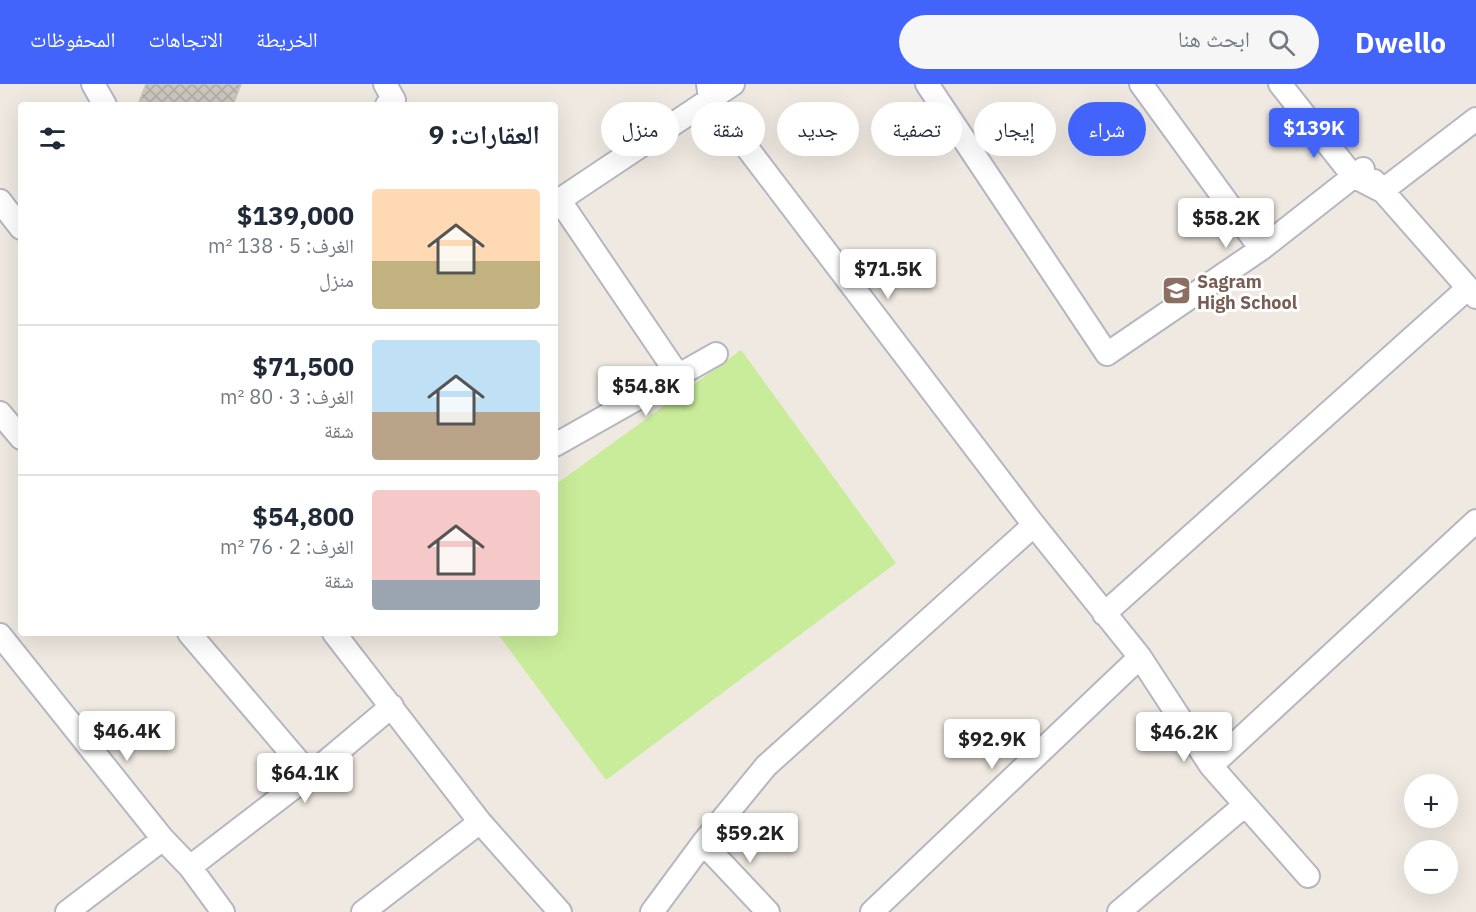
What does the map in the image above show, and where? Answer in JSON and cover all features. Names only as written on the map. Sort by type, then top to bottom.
[{"type":"street","points":[[93,84],[103,102]]},
{"type":"street","points":[[385,84],[394,100],[391,102]]},
{"type":"street","points":[[558,201],[709,91],[733,84]]},
{"type":"street","points":[[927,84],[1107,354],[1261,249],[1358,172]]},
{"type":"street","points":[[1141,84],[1261,249]]},
{"type":"street","points":[[1104,614],[1472,292],[1382,191],[1330,147],[1280,84]]},
{"type":"street","points":[[709,91],[1034,525],[1140,657],[1210,766],[1308,876]]},
{"type":"street","points":[[1382,191],[1476,118]]},
{"type":"street","points":[[0,201],[18,224]]},
{"type":"street","points":[[558,203],[678,375]]},
{"type":"street","points":[[558,443],[716,354]]},
{"type":"street","points":[[0,413],[18,434]]},
{"type":"street","points":[[1210,766],[1476,521]]},
{"type":"street","points":[[652,912],[703,843],[766,766],[1034,525]]},
{"type":"street","points":[[0,635],[163,840],[190,867],[224,912]]},
{"type":"street","points":[[192,636],[310,775]]},
{"type":"street","points":[[336,636],[480,822],[560,912]]},
{"type":"street","points":[[872,912],[1140,657]]},
{"type":"street","points":[[190,867],[310,775],[392,706]]},
{"type":"street","points":[[1119,912],[1245,805]]},
{"type":"street","points":[[363,912],[480,822]]},
{"type":"street","points":[[67,912],[163,840]]},
{"type":"street","points":[[703,843],[768,912]]},
{"type":"green space","points":[[741,350],[896,563],[606,780],[499,636],[558,636],[558,483]]},
{"type":"building","points":[[146,84],[241,84],[234,102],[139,102]]},
{"type":"place","name":"Sagram High School","points":[[1176,291]]}]
